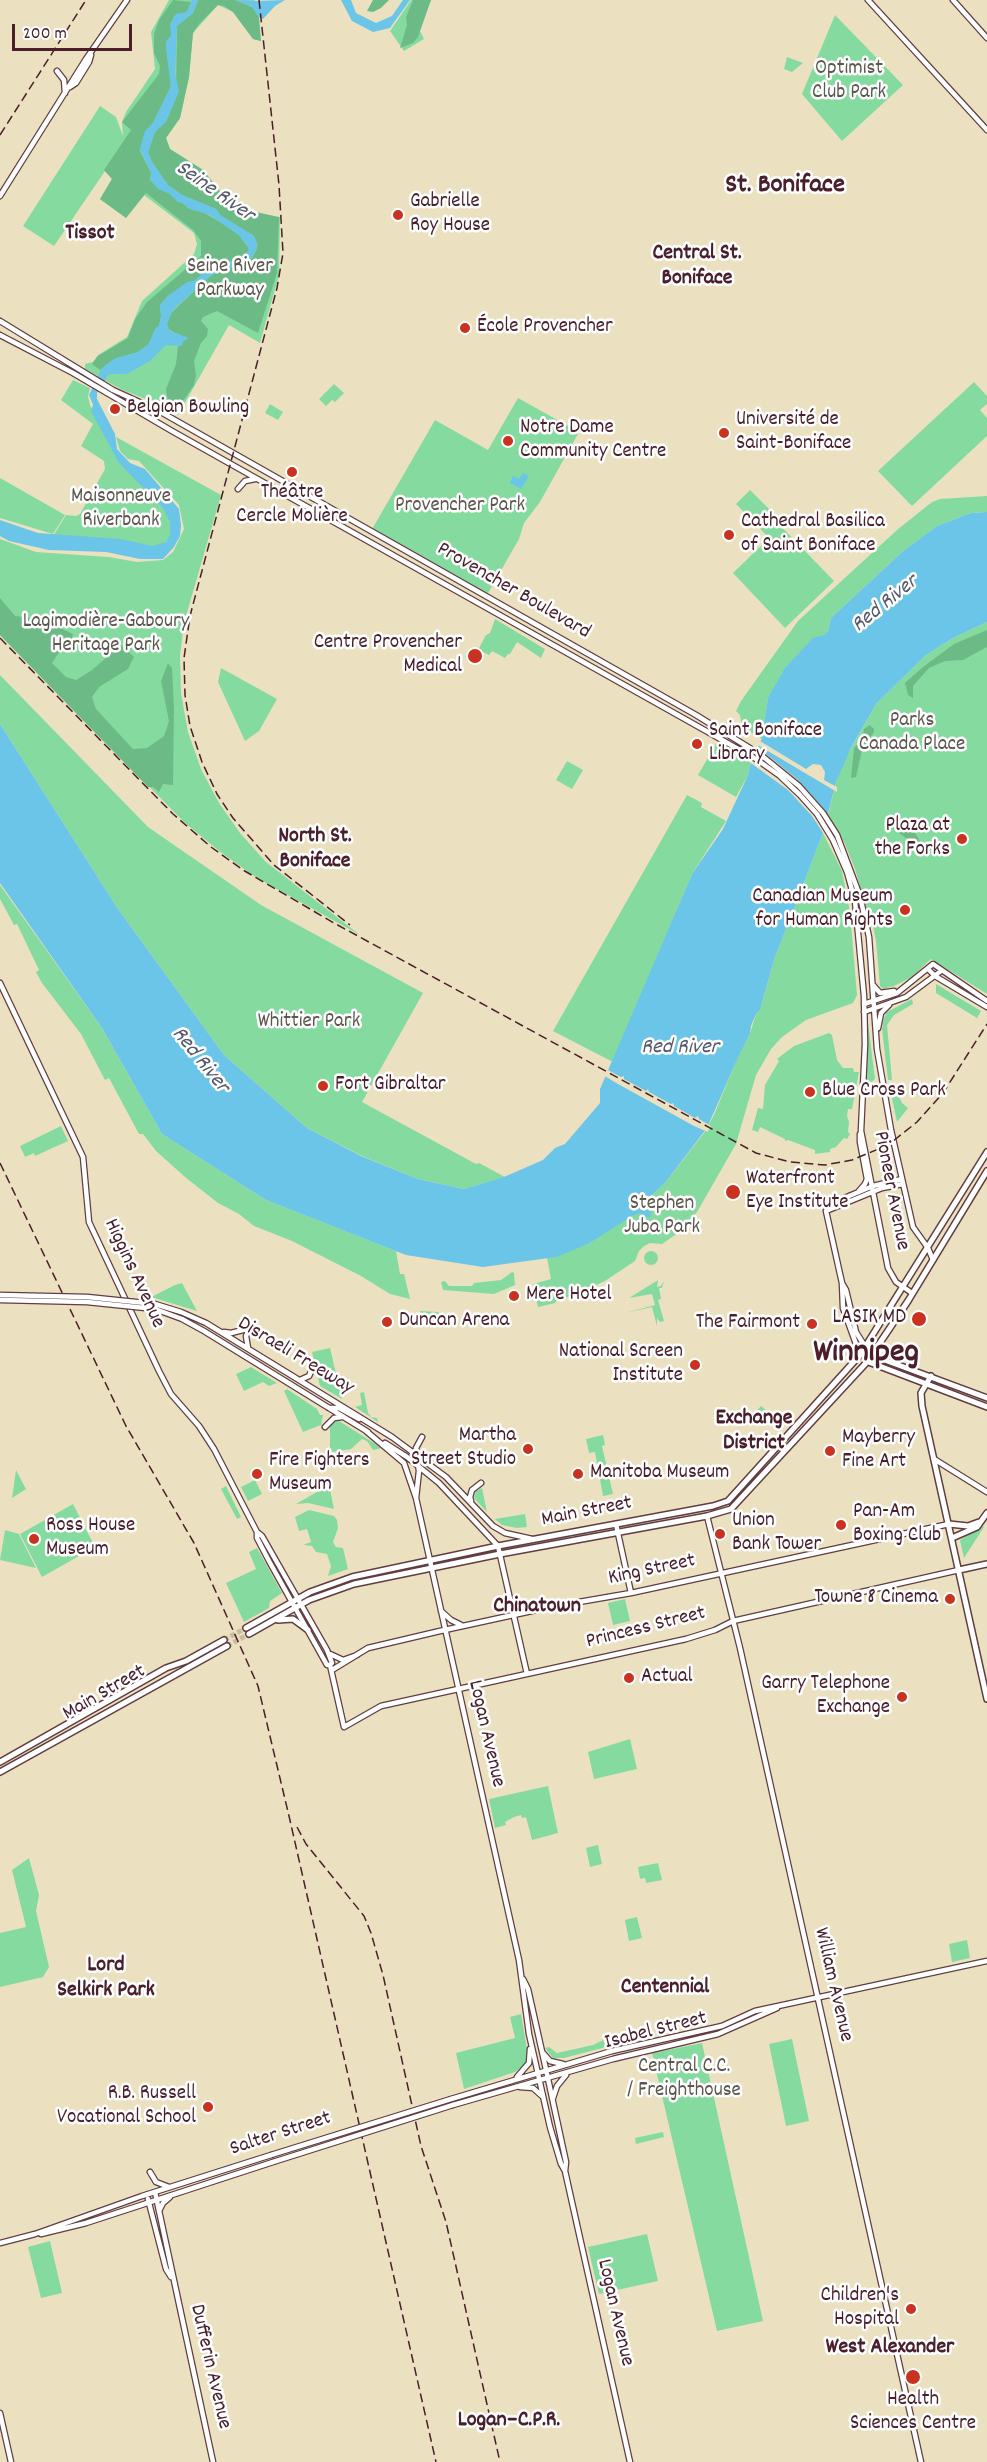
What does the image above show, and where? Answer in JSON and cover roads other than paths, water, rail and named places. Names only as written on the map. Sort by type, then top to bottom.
[{"type":"main road","points":[[0,196],[70,87],[76,83],[91,55],[127,0]]},
{"type":"main road","points":[[868,0],[987,130]]},
{"type":"main road","points":[[953,0],[987,38]]},
{"type":"main road","points":[[57,71],[64,81],[65,96]]},
{"type":"main road","name":"Provencher Boulevard","points":[[0,321],[83,376]]},
{"type":"main road","name":"Provencher Boulevard","points":[[0,335],[112,392],[132,407],[256,479],[762,763],[795,789],[821,820],[840,856],[855,901],[864,1012]]},
{"type":"main road","name":"Provencher Boulevard","points":[[112,392],[159,411],[487,595],[730,736],[767,759],[799,786],[823,813],[843,849],[863,908],[868,937],[877,1049]]},
{"type":"main road","points":[[132,407],[135,400]]},
{"type":"main road","points":[[242,471],[244,459]]},
{"type":"main road","points":[[238,489],[244,482],[256,479]]},
{"type":"main road","points":[[864,1004],[892,995],[933,964],[987,1001]]},
{"type":"main road","points":[[928,969],[935,976],[987,1007]]},
{"type":"main road","points":[[864,1012],[906,997],[941,971]]},
{"type":"main road","name":"Higgins Avenue","points":[[0,983],[83,1157],[90,1226],[171,1394],[206,1435],[257,1532],[262,1536],[308,1630],[327,1665],[331,1668]]},
{"type":"main road","points":[[872,985],[877,991],[883,993],[902,988]]},
{"type":"main road","points":[[891,1003],[879,1017],[877,1049],[914,1227],[933,1260]]},
{"type":"main road","name":"Pioneer Avenue","points":[[864,1012],[865,1063],[861,1131],[888,1268],[893,1278],[912,1293]]},
{"type":"main road","points":[[854,1194],[863,1187],[867,1179],[860,1142],[861,1131]]},
{"type":"main road","name":"Main Street","points":[[246,1628],[296,1603],[323,1586],[346,1578],[498,1546],[714,1506],[728,1501],[866,1348],[987,1152]]},
{"type":"main road","name":"Main Street","points":[[249,1634],[273,1621],[296,1603],[354,1584],[725,1512],[737,1504],[867,1362],[987,1171]]},
{"type":"main road","points":[[903,1181],[854,1194],[830,1204],[826,1211],[842,1282],[843,1308],[860,1355],[867,1362],[987,1407]]},
{"type":"main road","points":[[826,1211],[873,1189]]},
{"type":"main road","points":[[842,1282],[856,1332],[866,1348],[873,1354],[987,1398]]},
{"type":"main road","name":"Disraeli Freeway","points":[[0,1295],[87,1297],[188,1314],[248,1348],[402,1443],[451,1482],[497,1529],[534,1540]]},
{"type":"main road","name":"Disraeli Freeway","points":[[0,1300],[87,1302],[155,1307],[204,1331],[384,1442],[418,1466],[447,1491],[498,1546],[527,1674]]},
{"type":"main road","points":[[221,1332],[231,1334],[251,1328],[246,1336],[248,1348]]},
{"type":"main road","points":[[300,1380],[309,1376],[313,1368]]},
{"type":"main road","points":[[931,1376],[920,1396],[987,1700]]},
{"type":"main road","points":[[329,1408],[339,1408],[353,1417],[368,1422]]},
{"type":"main road","points":[[325,1427],[334,1418],[343,1417]]},
{"type":"main road","name":"Logan Avenue","points":[[366,1431],[399,1458],[408,1473],[412,1493],[416,1498]]},
{"type":"main road","points":[[416,1453],[417,1442],[422,1437]]},
{"type":"main road","points":[[384,1442],[402,1443]]},
{"type":"main road","name":"Logan Avenue","points":[[416,1453],[418,1466],[416,1498],[521,1976],[529,2034],[561,2164],[565,2171],[630,2462]]},
{"type":"main road","points":[[934,1459],[987,1492]]},
{"type":"main road","points":[[474,1506],[470,1494],[481,1482]]},
{"type":"main road","points":[[952,1538],[973,1529],[987,1513]]},
{"type":"main road","name":"William Avenue","points":[[706,1516],[733,1621],[921,2462]]},
{"type":"main road","points":[[949,1524],[968,1526],[983,1519]]},
{"type":"main road","points":[[616,1524],[631,1593]]},
{"type":"main road","name":"King Street","points":[[331,1668],[368,1648],[444,1630],[514,1614],[631,1593],[949,1524]]},
{"type":"main road","points":[[959,1570],[987,1564]]},
{"type":"main road","name":"Princess Street","points":[[344,1727],[381,1706],[693,1637],[733,1621],[959,1570]]},
{"type":"main road","name":"Higgins Avenue","points":[[296,1603],[327,1650],[332,1663],[331,1668],[344,1727]]},
{"type":"main road","points":[[440,1609],[449,1619],[464,1626]]},
{"type":"main road","points":[[273,1621],[293,1619],[308,1630]]},
{"type":"main road","name":"Main Street","points":[[0,1762],[166,1668],[226,1643],[0,1772]]},
{"type":"main road","points":[[327,1650],[338,1659],[357,1655]]},
{"type":"main road","name":"Isabel Street","points":[[538,2073],[612,2051],[708,2029],[755,2011],[987,1961]]},
{"type":"main road","name":"Logan Avenue","points":[[521,1976],[528,1989],[566,2162],[565,2171]]},
{"type":"main road","name":"Isabel Street","points":[[540,2080],[633,2054],[718,2034],[777,2008]]},
{"type":"main road","points":[[514,2079],[525,2070],[531,2059],[529,2034]]},
{"type":"main road","points":[[541,2048],[550,2061],[566,2064]]},
{"type":"main road","points":[[552,2101],[557,2086],[570,2072]]},
{"type":"main road","name":"Salter Street","points":[[35,2234],[61,2230],[273,2162],[514,2079],[538,2073]]},
{"type":"main road","name":"Salter Street","points":[[0,2243],[35,2234],[147,2194],[271,2155],[452,2102],[540,2080]]},
{"type":"main road","points":[[512,2088],[533,2088],[544,2099]]},
{"type":"main road","points":[[150,2172],[156,2182],[169,2187]]},
{"type":"main road","name":"Dufferin Avenue","points":[[155,2192],[172,2280],[213,2462]]},
{"type":"main road","name":"Dufferin Avenue","points":[[147,2194],[166,2269],[172,2280]]},
{"type":"main road","points":[[159,2214],[163,2203],[173,2194]]},
{"type":"main road","points":[[0,2413],[11,2462]]},
{"type":"water","points":[[192,0],[198,0],[193,13],[177,26],[175,74],[179,91],[166,122],[155,132],[148,152],[168,185],[182,195],[216,209],[220,215],[254,236],[258,245],[250,261],[237,267],[221,270],[208,278],[173,310],[167,324],[170,331],[189,338],[183,341],[182,346],[166,345],[150,361],[127,374],[109,374],[97,393],[97,399],[115,434],[117,449],[130,463],[145,469],[179,509],[180,536],[163,559],[140,559],[106,552],[49,550],[9,541],[0,536],[0,520],[38,533],[121,539],[152,546],[166,542],[170,535],[170,522],[163,508],[119,463],[91,411],[93,405],[89,395],[102,368],[114,359],[138,352],[149,344],[155,329],[159,326],[160,305],[168,296],[187,282],[194,281],[215,264],[236,260],[246,254],[249,249],[239,235],[210,215],[187,208],[185,204],[178,202],[170,194],[158,189],[151,181],[151,173],[140,149],[145,131],[153,123],[171,86],[166,47],[166,42],[171,36],[170,24],[176,14],[187,12]]},
{"type":"water","points":[[235,0],[285,0],[275,6],[263,19],[252,7]]},
{"type":"water","points":[[341,0],[351,0],[356,13],[376,23],[392,16],[403,0],[410,0],[390,28],[373,32],[352,21]]},
{"type":"water","points":[[523,473],[529,476],[521,489],[510,483],[513,476],[519,479]]},
{"type":"water","name":"Red River","points":[[987,512],[987,622],[953,638],[926,655],[876,704],[851,748],[836,782],[823,833],[774,960],[760,1010],[756,1014],[750,1034],[707,1128],[665,1183],[642,1204],[642,1207],[651,1212],[650,1217],[644,1217],[640,1213],[632,1216],[588,1244],[556,1257],[483,1267],[406,1255],[266,1200],[162,1134],[102,1028],[0,883],[0,724],[118,909],[224,1055],[307,1128],[361,1156],[418,1179],[464,1189],[504,1177],[543,1160],[555,1148],[565,1144],[600,1103],[600,1089],[692,874],[723,829],[748,775],[762,738],[768,698],[785,668],[813,638],[824,635],[828,631],[831,618],[902,552],[937,526],[971,513]]},
{"type":"tunnel","points":[[224,1640],[246,1628]]},
{"type":"tunnel","points":[[227,1646],[249,1634]]},
{"type":"railway","points":[[0,135],[86,0]]},
{"type":"railway","points":[[259,0],[279,185],[283,253],[277,288],[190,616],[184,658],[185,695],[190,726],[202,762],[217,794],[233,818],[274,865],[350,925]]},
{"type":"railway","points":[[0,638],[173,814],[211,847],[243,870],[334,923],[756,1153],[790,1162],[825,1165],[852,1160],[888,1145],[917,1122],[943,1093],[987,1024]]},
{"type":"railway","points":[[0,1163],[126,1426],[194,1543],[258,1686],[436,2462]]},
{"type":"railway","points":[[297,1827],[306,1844],[364,1916],[371,1933],[383,1975],[421,2146],[446,2222],[500,2462]]},
{"type":"place","name":"Gabrielle Roy House","points":[[398,215]]},
{"type":"place","name":"École Provencher","points":[[465,328]]},
{"type":"place","name":"Belgian Bowling","points":[[115,409]]},
{"type":"place","name":"Université de Saint-Boniface","points":[[724,433]]},
{"type":"place","name":"Notre Dame Community Centre","points":[[508,441]]},
{"type":"place","name":"Théâtre Cercle Molière","points":[[292,472]]},
{"type":"place","name":"Cathedral Basilica of Saint Boniface","points":[[729,535]]},
{"type":"place","name":"Centre Provencher Medical","points":[[475,656]]},
{"type":"place","name":"Saint Boniface Library","points":[[697,744]]},
{"type":"place","name":"Plaza at the Forks","points":[[962,839]]},
{"type":"place","name":"Canadian Museum for Human Rights","points":[[905,910]]},
{"type":"place","name":"Fort Gibraltar","points":[[323,1086]]},
{"type":"place","name":"Blue Cross Park","points":[[810,1092]]},
{"type":"place","name":"Waterfront Eye Institute","points":[[733,1192]]},
{"type":"place","name":"Mere Hotel","points":[[514,1296]]},
{"type":"place","name":"LASIK MD","points":[[919,1319]]},
{"type":"place","name":"Duncan Arena","points":[[387,1322]]},
{"type":"place","name":"The Fairmont","points":[[812,1324]]},
{"type":"place","name":"National Screen Institute","points":[[695,1365]]},
{"type":"place","name":"Martha Street Studio","points":[[528,1449]]},
{"type":"place","name":"Mayberry Fine Art","points":[[830,1451]]},
{"type":"place","name":"Fire Fighters Museum","points":[[257,1474]]},
{"type":"place","name":"Manitoba Museum","points":[[578,1474]]},
{"type":"place","name":"Pan-Am Boxing Club","points":[[841,1525]]},
{"type":"place","name":"Union Bank Tower","points":[[720,1534]]},
{"type":"place","name":"Ross House Museum","points":[[34,1539]]},
{"type":"place","name":"Towne 8 Cinema","points":[[950,1599]]},
{"type":"place","name":"Actual","points":[[629,1678]]},
{"type":"place","name":"Garry Telephone Exchange","points":[[902,1697]]},
{"type":"place","name":"R.B. Russell Vocational School","points":[[208,2107]]},
{"type":"place","name":"Children's Hospital","points":[[911,2309]]},
{"type":"place","name":"Health Sciences Centre","points":[[913,2377]]},
{"type":"district","name":"St. Boniface","points":[[785,187]]},
{"type":"district","name":"Tissot","points":[[90,235]]},
{"type":"district","name":"Central St. Boniface","points":[[697,268]]},
{"type":"district","name":"North St. Boniface","points":[[315,850]]},
{"type":"district","name":"Winnipeg","points":[[866,1355]]},
{"type":"district","name":"Exchange District","points":[[754,1432]]},
{"type":"district","name":"Chinatown","points":[[537,1608]]},
{"type":"district","name":"Lord Selkirk Park","points":[[106,1980]]},
{"type":"district","name":"Centennial","points":[[665,1989]]},
{"type":"district","name":"West Alexander","points":[[890,2349]]},
{"type":"district","name":"Logan–C.P.R.","points":[[509,2422]]},
{"type":"park label","name":"Optimist Club Park","points":[[849,82]]},
{"type":"park label","name":"Seine River Parkway","points":[[230,280]]},
{"type":"park label","name":"Provencher Park","points":[[460,507]]},
{"type":"park label","name":"Maisonneuve Riverbank","points":[[121,510]]},
{"type":"park label","name":"Lagimodière-Gaboury Heritage Park","points":[[106,635]]},
{"type":"park label","name":"Parks Canada Place","points":[[912,734]]},
{"type":"park label","name":"Whittier Park","points":[[309,1023]]},
{"type":"park label","name":"Stephen Juba Park","points":[[662,1217]]},
{"type":"park label","name":"Central C.C. / Freighthouse","points":[[684,2080]]},
{"type":"water label","name":"Seine River","points":[[214,193]]}]
